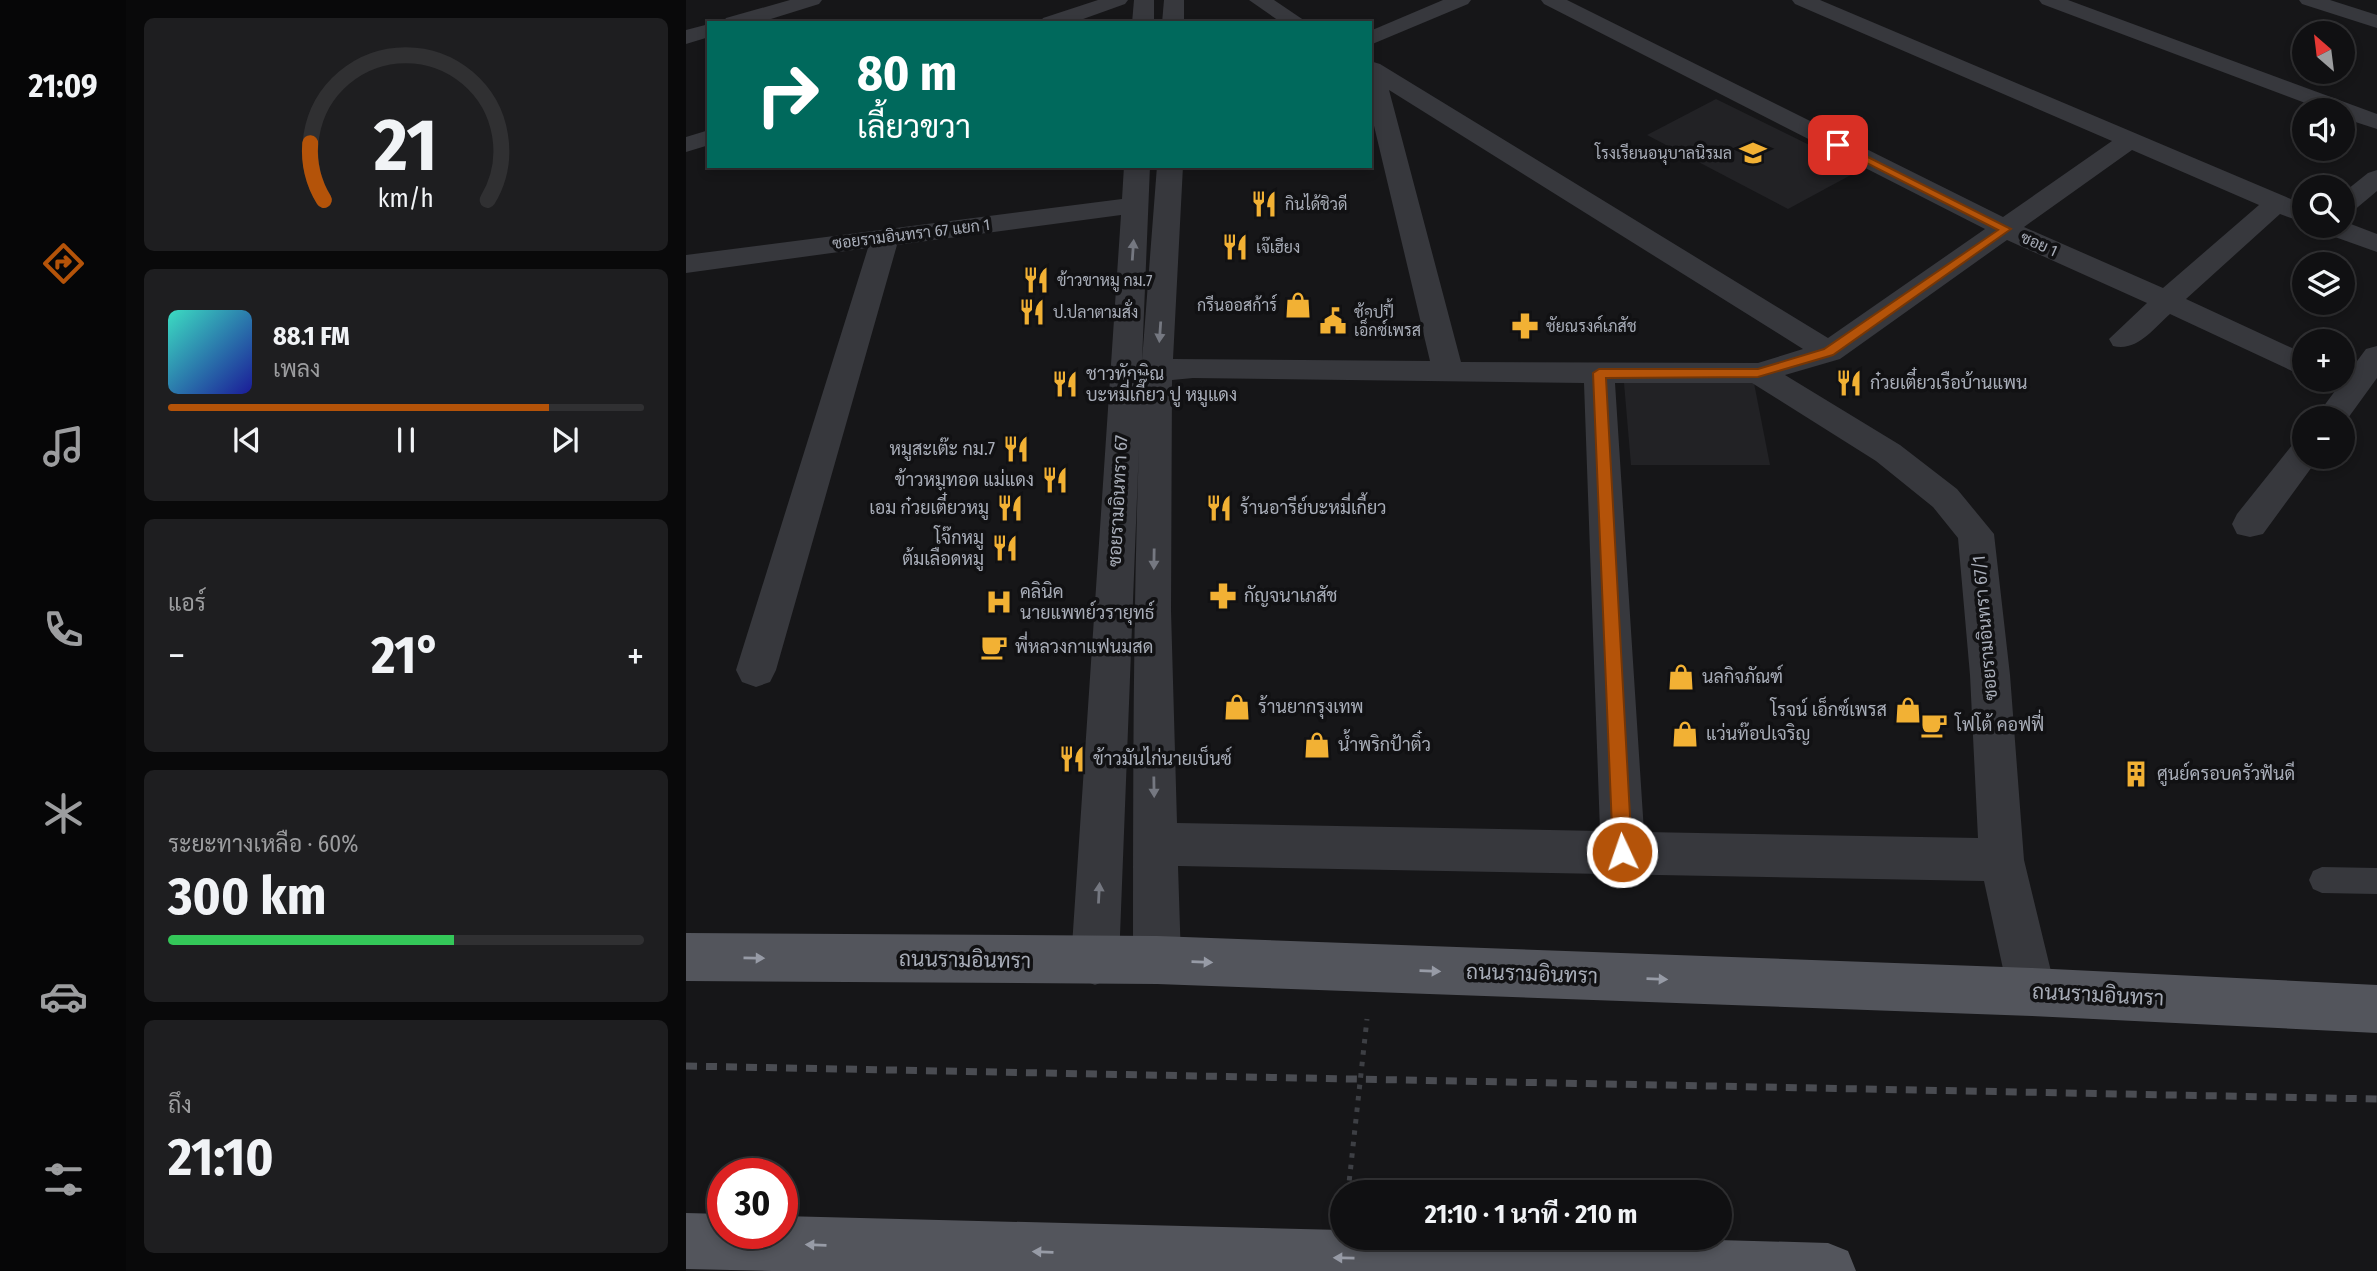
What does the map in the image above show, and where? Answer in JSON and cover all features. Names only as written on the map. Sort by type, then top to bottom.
[{"type":"main road","name":"ถนนรามอินทรา","points":[[686,957],[1157,960],[2032,992],[2377,1009]]},
{"type":"main road","points":[[686,1241],[1091,1262],[1828,1271]]},
{"type":"street","points":[[741,21],[812,0]]},
{"type":"street","points":[[1057,21],[1118,0]]},
{"type":"street","points":[[1143,21],[1144,0]]},
{"type":"street","points":[[1173,21],[1174,0]]},
{"type":"street","points":[[1259,0],[1294,21]]},
{"type":"street","points":[[1372,38],[1461,0]]},
{"type":"street","name":"ซอย 1","points":[[1551,0],[2006,229],[2292,361]]},
{"type":"street","points":[[1802,0],[2292,209]]},
{"type":"street","points":[[2049,0],[2377,122]]},
{"type":"street","points":[[2309,0],[2377,22]]},
{"type":"street","points":[[686,37],[707,31]]},
{"type":"street","points":[[1372,69],[1829,352]]},
{"type":"street","points":[[1372,72],[1448,372]]},
{"type":"street","points":[[686,145],[707,138]]},
{"type":"street","points":[[1141,371],[1758,373],[1829,352],[2129,141]]},
{"type":"street","name":"ซอยรามอินทรา 67","points":[[1137,168],[1141,371],[1153,611],[1157,960]]},
{"type":"street","name":"ซอยรามอินทรา 67","points":[[1095,961],[1141,371],[1170,168]]},
{"type":"street","points":[[2355,196],[2377,177]]},
{"type":"street","points":[[2124,339],[2277,203]]},
{"type":"street","name":"ซอยรามอินทรา 67 แยก 1","points":[[686,264],[1136,205]]},
{"type":"street","points":[[2355,235],[2377,244]]},
{"type":"street","points":[[756,670],[885,238]]},
{"type":"street","points":[[2355,374],[2377,356]]},
{"type":"street","points":[[1599,373],[1622,852]]},
{"type":"street","name":"ซอยรามอินทรา 67/1","points":[[1758,373],[1888,453],[1945,498],[1976,534],[1990,675],[2002,860],[2032,992]]},
{"type":"street","points":[[2250,524],[2292,469]]},
{"type":"street","points":[[1155,844],[2002,860]]},
{"type":"lane","points":[[2322,880],[2377,881]]},
{"type":"path","points":[[1349,1180],[1372,969]]},
{"type":"shaded area","name":"โรงเรียนอนุบาลนิรมล","points":[[1716,99],[1860,170],[1788,209],[1647,135]]},
{"type":"shaded area","points":[[1624,383],[1754,383],[1770,465],[1631,465]]},
{"type":"railway","points":[[686,1066],[2377,1099]]},
{"type":"place","name":"โรงเรียนอนุบาลนิรมล","points":[[1753,153]]},
{"type":"place","name":"กินได้ชิวดี","points":[[1264,204]]},
{"type":"place","name":"เจ๊เฮียง","points":[[1235,247]]},
{"type":"place","name":"ข้าวขาหมู กม.7","points":[[1036,280]]},
{"type":"place","name":"กรีนออสก้าร์","points":[[1298,305]]},
{"type":"place","name":"ป.ปลาตามสั่ง","points":[[1032,312]]},
{"type":"place","name":"ช้อปปี้ เอ็กซ์เพรส","points":[[1333,321]]},
{"type":"place","name":"ชัยณรงค์เภสัช","points":[[1525,326]]},
{"type":"place","name":"ก๋วยเตี๋ยวเรือบ้านแพน","points":[[1849,383]]},
{"type":"place","name":"ชาวทักษิณ บะหมี่เกี๊ยว ปู หมูแดง","points":[[1065,384]]},
{"type":"place","name":"หมูสะเต๊ะ กม.7","points":[[1016,449]]},
{"type":"place","name":"ข้าวหมูทอด แม่แดง","points":[[1055,480]]},
{"type":"place","name":"เอม ก๋วยเตี๋ยวหมู","points":[[1010,508]]},
{"type":"place","name":"ร้านอารีย์บะหมี่เกี้ยว","points":[[1219,508]]},
{"type":"place","name":"โจ๊กหมู ต้มเลือดหมู","points":[[1005,548]]},
{"type":"place","name":"กัญจนาเภสัช","points":[[1223,596]]},
{"type":"place","name":"คลินิค นายแพทย์วรายุทธ์","points":[[999,602]]},
{"type":"place","name":"พี่หลวงกาแฟนมสด","points":[[994,647]]},
{"type":"place","name":"นลกิจภัณฑ์","points":[[1681,677]]},
{"type":"place","name":"ร้านยากรุงเทพ","points":[[1237,707]]},
{"type":"place","name":"โรจน์ เอ็กซ์เพรส","points":[[1908,710]]},
{"type":"place","name":"โฟโต้ คอฟฟี่","points":[[1934,725]]},
{"type":"place","name":"แว่นท๊อปเจริญ","points":[[1685,734]]},
{"type":"place","name":"น้ำพริกป้าติ๋ว","points":[[1317,745]]},
{"type":"place","name":"ข้าวมันไก่นายเบ็นซ์","points":[[1072,759]]},
{"type":"place","name":"ศูนย์ครอบครัวฟันดี","points":[[2136,774]]},
{"type":"route","points":[[1622,852],[1599,373],[1758,373],[1829,352],[2006,229],[1838,145]]}]
